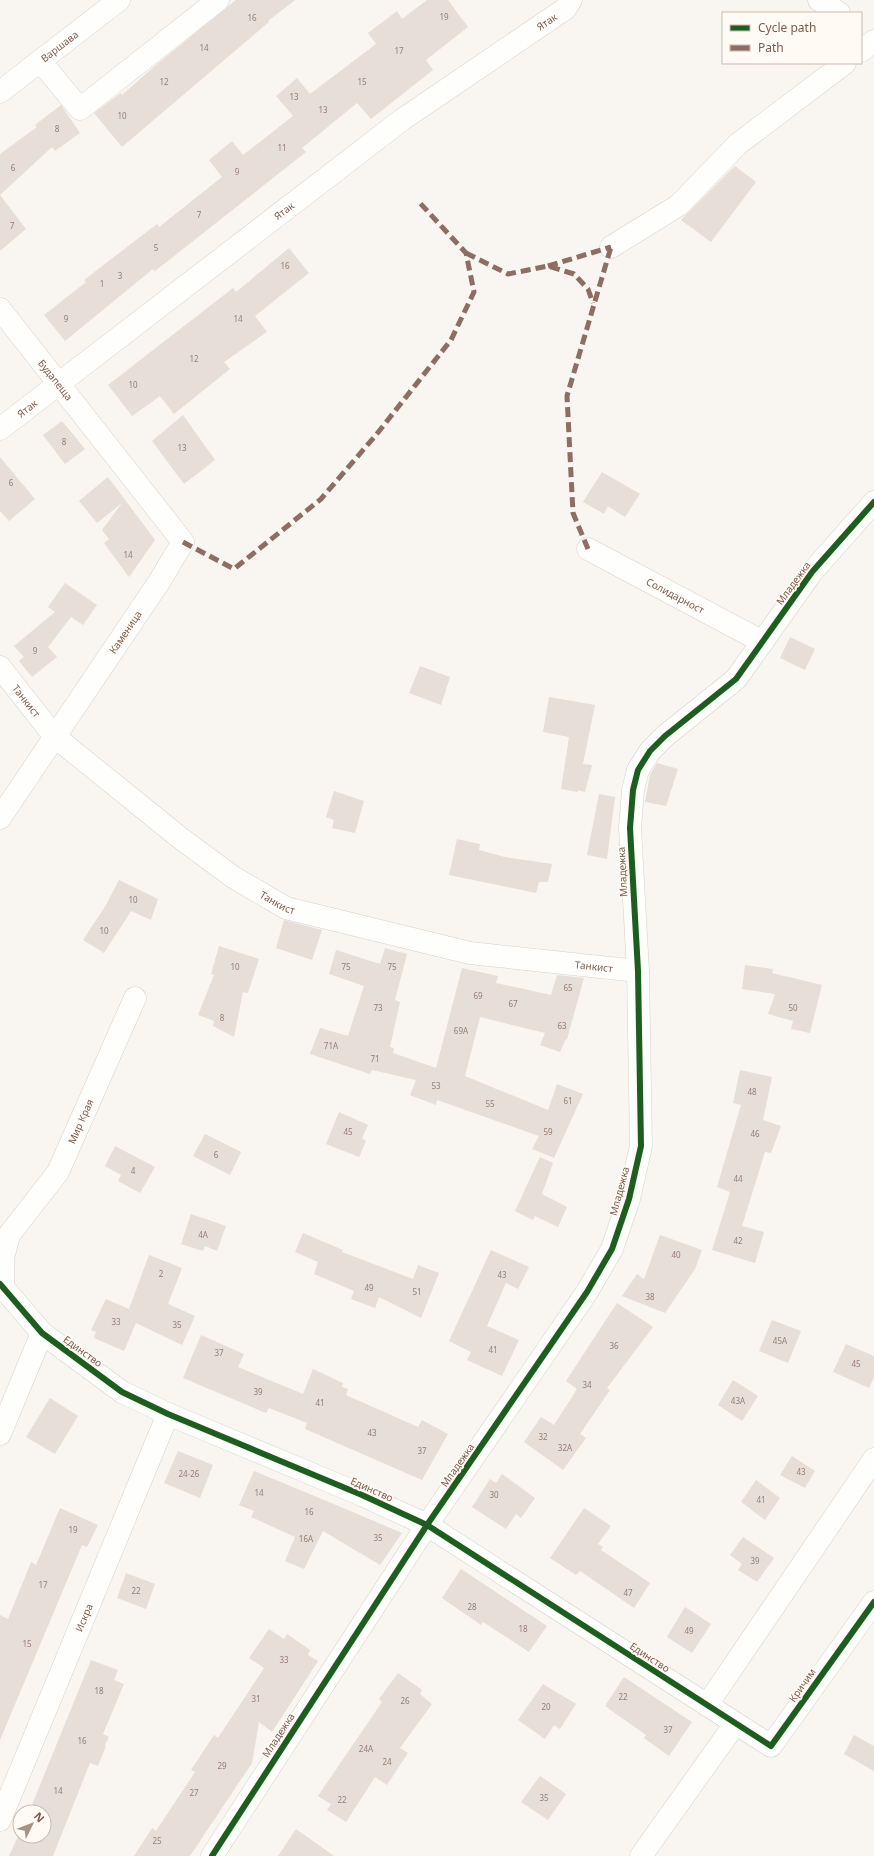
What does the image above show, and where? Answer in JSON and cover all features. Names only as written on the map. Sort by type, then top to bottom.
[{"type":"street","name":"Варшава","points":[[0,92],[119,0]]},
{"type":"street","points":[[819,0],[837,12]]},
{"type":"street","name":"Ятак","points":[[0,429],[403,119],[564,3]]},
{"type":"street","points":[[40,61],[80,109],[204,4]]},
{"type":"street","points":[[862,28],[874,36]]},
{"type":"street","points":[[862,50],[874,41]]},
{"type":"street","points":[[611,247],[679,205],[738,144],[844,64]]},
{"type":"street","name":"Будапеща","points":[[0,308],[58,384],[112,450]]},
{"type":"street","name":"Каменица","points":[[0,818],[159,582],[183,542],[112,450]]},
{"type":"street","name":"Младежка","points":[[212,1856],[427,1525],[549,1350],[587,1292],[612,1249],[629,1200],[641,1146],[638,971],[630,828],[633,790],[638,770],[650,751],[665,736],[736,679],[812,572],[874,502]]},
{"type":"street","name":"Солидарност","points":[[588,548],[763,642]]},
{"type":"street","name":"Танкист","points":[[0,667],[54,736],[179,838],[233,878],[286,908],[470,953],[638,971]]},
{"type":"street","name":"Мир Края","points":[[1,1286],[5,1237],[58,1172],[135,998]]},
{"type":"street","name":"Единство","points":[[1,1286],[42,1333],[122,1392],[168,1414],[427,1525],[735,1724]]},
{"type":"street","points":[[0,1434],[42,1333]]},
{"type":"street","name":"Искра","points":[[0,1820],[168,1414]]},
{"type":"street","points":[[707,1706],[874,1459]]},
{"type":"street","name":"Кричим","points":[[735,1724],[771,1746],[874,1602]]},
{"type":"street","points":[[640,1856],[735,1724]]},
{"type":"building","points":[[236,0],[295,0],[268,21],[269,22],[122,147],[94,113],[121,93],[122,95],[156,65]]},
{"type":"building","points":[[427,0],[448,0],[468,27],[426,60],[433,70],[371,119],[357,103],[302,148],[306,152],[155,271],[153,269],[65,341],[44,315],[86,282],[84,280],[157,224],[159,227],[222,177],[209,160],[232,141],[243,155],[293,116],[276,96],[297,78],[310,94],[376,44],[368,33],[397,11],[402,19]]},
{"type":"building","points":[[61,105],[80,133],[55,151],[52,147],[0,195],[0,154],[37,127],[35,125]]},
{"type":"building","points":[[735,166],[756,182],[711,242],[681,220]]},
{"type":"building","points":[[0,195],[26,229],[0,251]]},
{"type":"building","points":[[289,248],[309,273],[255,316],[267,332],[224,362],[230,369],[174,414],[160,396],[132,416],[108,385],[233,288],[236,292]]},
{"type":"building","points":[[183,415],[215,460],[184,484],[152,441]]},
{"type":"building","points":[[62,421],[85,449],[65,464],[43,435]]},
{"type":"building","points":[[0,457],[35,499],[9,521],[0,511]]},
{"type":"building","points":[[602,472],[640,494],[625,517],[608,506],[604,514],[583,502]]},
{"type":"building","points":[[108,477],[155,540],[129,577],[104,543],[109,539],[102,530],[122,503],[97,523],[79,501]]},
{"type":"building","points":[[65,583],[97,605],[83,625],[71,617],[48,647],[57,657],[32,677],[19,661],[24,657],[14,646],[55,612],[48,607]]},
{"type":"building","points":[[790,637],[815,649],[805,670],[780,658]]},
{"type":"building","points":[[420,666],[450,677],[441,705],[409,693]]},
{"type":"building","points":[[549,697],[595,705],[583,764],[592,765],[585,792],[561,789],[569,737],[543,732]]},
{"type":"building","points":[[657,763],[678,769],[666,806],[645,802],[650,775]]},
{"type":"building","points":[[334,791],[364,801],[355,833],[332,828],[334,820],[326,817]]},
{"type":"building","points":[[599,794],[615,797],[607,859],[587,855]]},
{"type":"building","points":[[457,839],[480,844],[479,850],[505,857],[552,864],[548,882],[539,882],[536,893],[449,875]]},
{"type":"building","points":[[119,880],[158,899],[151,920],[131,911],[104,953],[83,940],[106,905]]},
{"type":"building","points":[[284,920],[322,930],[312,960],[276,948]]},
{"type":"building","points":[[219,946],[259,959],[248,993],[243,992],[234,1037],[213,1026],[214,1021],[198,1015],[214,975],[211,974]]},
{"type":"building","points":[[385,948],[407,954],[395,1000],[400,1002],[390,1047],[394,1048],[393,1053],[436,1068],[462,968],[498,976],[496,983],[551,995],[557,975],[584,978],[567,1039],[560,1052],[540,1045],[545,1033],[480,1017],[465,1076],[548,1110],[557,1084],[583,1094],[554,1158],[532,1149],[539,1136],[437,1100],[436,1105],[410,1095],[416,1080],[372,1070],[370,1074],[310,1054],[320,1028],[348,1036],[364,986],[329,974],[336,950],[380,964]]},
{"type":"building","points":[[745,965],[773,969],[772,973],[822,985],[810,1033],[791,1029],[793,1021],[768,1014],[775,994],[742,989]]},
{"type":"building","points":[[740,1070],[772,1077],[763,1120],[781,1126],[771,1153],[765,1152],[742,1226],[764,1232],[755,1263],[712,1250],[730,1192],[717,1187],[741,1105],[733,1103]]},
{"type":"building","points":[[339,1112],[368,1125],[362,1138],[366,1141],[359,1157],[326,1144]]},
{"type":"building","points":[[205,1134],[241,1152],[230,1175],[193,1156]]},
{"type":"building","points":[[115,1146],[155,1167],[140,1193],[118,1181],[121,1175],[105,1166]]},
{"type":"building","points":[[540,1157],[553,1163],[542,1194],[567,1207],[558,1227],[535,1216],[533,1220],[515,1211]]},
{"type":"building","points":[[191,1214],[226,1226],[217,1251],[205,1246],[203,1251],[181,1244]]},
{"type":"building","points":[[303,1233],[343,1250],[342,1252],[413,1279],[418,1265],[439,1273],[421,1318],[379,1297],[375,1308],[351,1299],[354,1291],[314,1274],[318,1262],[295,1252]]},
{"type":"building","points":[[660,1235],[702,1250],[695,1269],[665,1313],[622,1296],[637,1274],[644,1279]]},
{"type":"building","points":[[491,1250],[529,1267],[518,1289],[506,1283],[487,1326],[519,1340],[502,1376],[467,1360],[471,1352],[449,1341]]},
{"type":"building","points":[[149,1255],[182,1268],[168,1304],[195,1316],[182,1345],[136,1323],[124,1351],[94,1338],[96,1332],[91,1330],[106,1299],[129,1309]]},
{"type":"building","points":[[617,1303],[653,1327],[607,1388],[610,1390],[580,1434],[586,1438],[563,1470],[524,1442],[541,1417],[554,1425],[577,1389],[566,1381]]},
{"type":"building","points":[[772,1320],[801,1331],[788,1363],[759,1351]]},
{"type":"building","points":[[201,1335],[244,1354],[238,1367],[303,1394],[313,1369],[343,1383],[342,1387],[348,1389],[346,1395],[418,1427],[422,1420],[448,1434],[422,1480],[305,1429],[307,1423],[269,1408],[266,1413],[183,1378]]},
{"type":"building","points":[[846,1344],[874,1356],[874,1377],[869,1388],[833,1372]]},
{"type":"building","points":[[733,1380],[758,1396],[742,1421],[718,1405]]},
{"type":"building","points":[[50,1398],[78,1416],[55,1454],[26,1437]]},
{"type":"building","points":[[178,1451],[213,1465],[200,1498],[164,1483]]},
{"type":"building","points":[[792,1456],[815,1471],[805,1488],[780,1475]]},
{"type":"building","points":[[254,1471],[402,1533],[380,1565],[323,1531],[304,1569],[285,1561],[295,1537],[251,1517],[254,1511],[239,1505]]},
{"type":"building","points":[[502,1474],[535,1498],[521,1518],[516,1514],[506,1529],[472,1507],[490,1479],[496,1483]]},
{"type":"building","points":[[756,1480],[780,1498],[765,1520],[741,1502]]},
{"type":"building","points":[[60,1508],[98,1525],[87,1547],[82,1545],[0,1740],[0,1615],[8,1619],[31,1562],[36,1565]]},
{"type":"building","points":[[584,1508],[611,1526],[598,1544],[603,1547],[601,1550],[650,1583],[634,1608],[580,1571],[576,1575],[550,1558]]},
{"type":"building","points":[[743,1537],[774,1558],[757,1582],[738,1570],[742,1564],[730,1555]]},
{"type":"building","points":[[461,1569],[547,1626],[529,1652],[483,1622],[481,1625],[442,1598]]},
{"type":"building","points":[[126,1573],[155,1584],[146,1609],[117,1598]]},
{"type":"building","points":[[685,1607],[711,1624],[692,1653],[667,1637]]},
{"type":"building","points":[[269,1629],[284,1639],[287,1634],[310,1650],[308,1655],[318,1661],[272,1732],[259,1722],[252,1763],[190,1856],[134,1856],[152,1828],[156,1831],[195,1772],[191,1770],[214,1735],[218,1738],[264,1668],[249,1658]]},
{"type":"building","points":[[91,1660],[118,1670],[114,1680],[124,1684],[103,1734],[109,1737],[105,1745],[106,1746],[98,1766],[90,1763],[53,1856],[9,1856],[14,1844],[52,1844],[52,1804],[32,1804]]},
{"type":"building","points":[[398,1673],[422,1690],[420,1694],[432,1704],[400,1748],[408,1753],[387,1785],[375,1777],[346,1822],[327,1810],[331,1804],[318,1796],[382,1702],[379,1699]]},
{"type":"building","points":[[624,1677],[692,1722],[669,1756],[644,1738],[646,1735],[605,1706]]},
{"type":"building","points":[[543,1684],[576,1704],[560,1729],[554,1725],[545,1739],[518,1720]]},
{"type":"building","points":[[854,1735],[874,1746],[874,1771],[844,1754]]},
{"type":"building","points":[[540,1776],[566,1794],[548,1820],[521,1802]]},
{"type":"building","points":[[296,1829],[334,1856],[278,1856]]},
{"type":"marked path","points":[[183,542],[234,569],[321,499],[376,435],[451,340],[474,292],[466,253],[420,203]]},
{"type":"marked path","points":[[548,266],[611,247]]},
{"type":"marked path","points":[[588,549],[573,513],[567,396],[611,247]]},
{"type":"marked path","points":[[466,253],[508,274],[548,266],[574,274],[588,289],[593,303]]},
{"type":"cycle path","points":[[212,1856],[427,1525],[587,1292],[612,1249],[629,1199],[641,1146],[638,971],[630,828],[633,790],[638,770],[650,751],[665,736],[736,679],[812,572],[874,502]]},
{"type":"cycle path","points":[[0,1284],[42,1333],[122,1392],[168,1414],[362,1495],[427,1525],[771,1746],[874,1602]]}]
